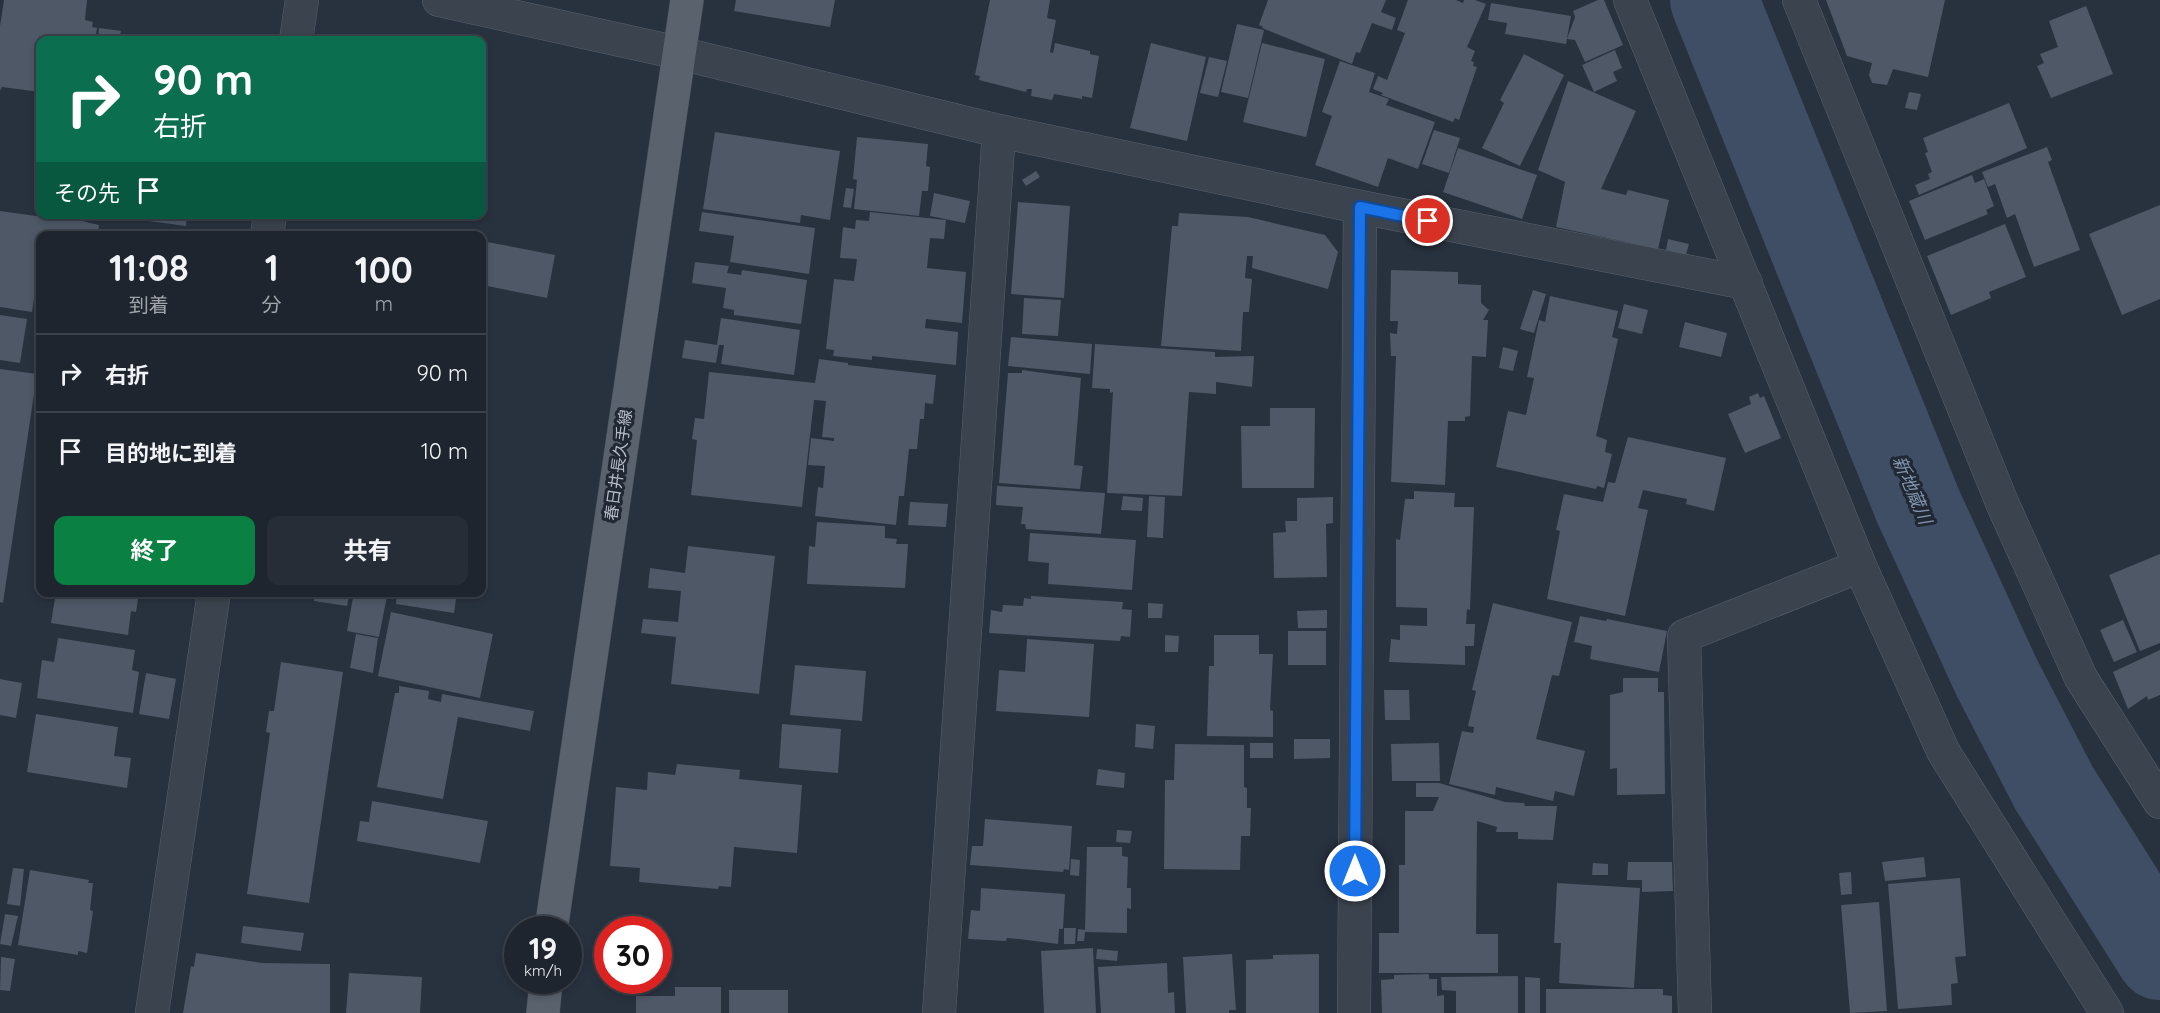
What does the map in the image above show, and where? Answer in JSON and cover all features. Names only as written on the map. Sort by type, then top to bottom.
[{"type":"main road","name":"春日井長久手線","points":[[553,916],[687,0]]},
{"type":"main road","points":[[543,1013],[545,994]]},
{"type":"street","points":[[297,36],[302,0]]},
{"type":"street","points":[[439,0],[679,53],[999,131],[1360,207],[1746,283]]},
{"type":"street","points":[[1630,0],[1860,566],[1943,751],[2107,1013]]},
{"type":"street","points":[[1799,0],[2003,505],[2081,678],[2160,802]]},
{"type":"street","points":[[939,1013],[999,131]]},
{"type":"street","points":[[1354,1013],[1360,207]]},
{"type":"street","points":[[1695,1013],[1684,636],[1860,566]]},
{"type":"street","points":[[152,1013],[213,597]]},
{"type":"building","points":[[4,0],[87,0],[85,20],[93,22],[92,27],[97,28],[96,36],[36,36],[36,91],[2,87],[0,91],[0,26]]},
{"type":"building","points":[[736,0],[835,0],[830,27],[734,11]]},
{"type":"building","points":[[990,0],[1050,0],[1047,18],[1056,20],[1050,52],[1053,53],[1055,43],[1090,51],[1090,54],[1099,56],[1092,98],[1082,96],[1082,99],[1054,94],[1052,100],[1031,96],[1032,89],[1027,89],[1026,92],[979,80],[980,76],[975,75]]},
{"type":"building","points":[[1268,0],[1386,0],[1381,12],[1396,18],[1392,30],[1372,23],[1360,53],[1356,52],[1352,64],[1262,28],[1259,25]]},
{"type":"building","points":[[1408,0],[1456,0],[1463,3],[1464,0],[1475,0],[1486,4],[1467,47],[1475,51],[1471,61],[1474,62],[1473,66],[1477,67],[1459,120],[1455,118],[1453,122],[1381,95],[1383,93],[1373,89],[1378,76],[1387,80],[1405,33],[1397,30]]},
{"type":"building","points":[[1598,0],[1604,0],[1623,45],[1585,62],[1575,40],[1567,39],[1575,17],[1573,11]]},
{"type":"building","points":[[1826,0],[1945,0],[1928,77],[1893,69],[1887,85],[1872,83],[1869,75],[1872,63],[1847,56]]},
{"type":"building","points":[[1491,3],[1571,16],[1566,44],[1505,34],[1507,23],[1488,20]]},
{"type":"building","points":[[2086,6],[2113,74],[2051,98],[2037,66],[2044,63],[2040,54],[2058,47],[2049,21]]},
{"type":"building","points":[[1237,24],[1264,30],[1248,98],[1221,92]]},
{"type":"building","points":[[99,28],[121,31],[120,36],[98,36]]},
{"type":"building","points":[[1151,43],[1206,57],[1187,141],[1130,128]]},
{"type":"building","points":[[1262,43],[1325,59],[1306,137],[1243,122]]},
{"type":"building","points":[[1615,50],[1622,68],[1613,72],[1617,81],[1594,92],[1582,65]]},
{"type":"building","points":[[1524,54],[1564,75],[1520,166],[1482,148],[1504,103],[1500,100]]},
{"type":"building","points":[[1209,57],[1227,61],[1218,97],[1200,93]]},
{"type":"building","points":[[1340,61],[1375,73],[1369,92],[1389,99],[1386,105],[1435,122],[1418,169],[1388,158],[1378,187],[1315,165],[1332,116],[1322,112]]},
{"type":"building","points":[[1568,81],[1636,111],[1601,189],[1626,195],[1628,190],[1669,200],[1658,249],[1556,227],[1565,182],[1538,170]]},
{"type":"building","points":[[1909,92],[1921,94],[1917,110],[1905,108]]},
{"type":"building","points":[[2009,103],[2027,148],[1919,195],[1915,185],[1930,179],[1928,174],[1932,172],[1925,153],[1928,152],[1923,138]]},
{"type":"building","points":[[1434,130],[1460,138],[1449,173],[1422,164]]},
{"type":"building","points":[[715,132],[840,151],[830,220],[801,215],[800,223],[703,209]]},
{"type":"building","points":[[857,137],[928,144],[926,166],[930,167],[928,191],[922,191],[919,216],[854,209],[857,180],[853,179]]},
{"type":"building","points":[[2047,147],[2052,160],[2048,162],[2080,250],[2034,267],[2015,214],[2007,218],[1995,184],[1988,187],[1982,172]]},
{"type":"building","points":[[1458,148],[1537,175],[1522,219],[1443,192]]},
{"type":"building","points":[[1036,171],[1040,177],[1026,186],[1022,180]]},
{"type":"building","points":[[1972,175],[1975,183],[1984,179],[1994,206],[1986,210],[1988,214],[1925,240],[1909,201]]},
{"type":"building","points":[[846,188],[854,189],[851,208],[843,207]]},
{"type":"building","points":[[934,193],[970,201],[965,223],[930,216]]},
{"type":"building","points":[[1018,202],[1070,206],[1064,298],[1011,294]]},
{"type":"building","points":[[2160,205],[2160,299],[2122,315],[2089,234]]},
{"type":"building","points":[[0,211],[36,216],[36,219],[74,219],[99,225],[98,231],[36,231],[36,285],[32,312],[0,307]]},
{"type":"building","points":[[702,212],[815,228],[809,274],[730,262],[734,236],[699,231]]},
{"type":"building","points":[[870,212],[946,220],[944,239],[930,238],[927,268],[966,272],[962,323],[926,319],[925,328],[958,332],[956,365],[872,356],[872,360],[833,356],[834,350],[826,349],[834,279],[854,281],[857,259],[840,258],[843,227],[855,229],[856,220],[869,221]]},
{"type":"building","points":[[1179,213],[1248,217],[1325,235],[1338,252],[1328,289],[1252,268],[1253,256],[1247,256],[1245,278],[1252,279],[1249,312],[1243,312],[1241,351],[1161,346],[1172,226],[1178,226]]},
{"type":"building","points":[[134,219],[187,219],[186,226]]},
{"type":"building","points":[[2005,224],[2026,277],[1989,292],[1991,298],[1951,315],[1927,256]]},
{"type":"building","points":[[1668,239],[1689,244],[1686,255],[1666,250]]},
{"type":"building","points":[[486,242],[555,255],[547,298],[486,286]]},
{"type":"building","points":[[695,262],[729,266],[727,273],[741,275],[742,270],[807,280],[801,324],[734,315],[734,310],[723,308],[726,288],[692,283]]},
{"type":"building","points":[[1391,270],[1458,272],[1458,284],[1481,285],[1481,303],[1489,310],[1483,320],[1488,320],[1486,357],[1472,356],[1470,416],[1465,417],[1465,421],[1448,421],[1445,485],[1391,482],[1396,356],[1391,356],[1390,333],[1397,334],[1398,321],[1390,321]]},
{"type":"building","points":[[1533,290],[1546,294],[1534,333],[1520,329]]},
{"type":"building","points":[[1550,296],[1618,311],[1612,337],[1618,339],[1596,436],[1607,440],[1605,452],[1612,454],[1604,488],[1597,486],[1596,489],[1496,467],[1508,411],[1526,415],[1534,378],[1527,377],[1539,320],[1545,322]]},
{"type":"building","points":[[1024,298],[1061,300],[1058,336],[1022,334]]},
{"type":"building","points":[[1624,304],[1648,310],[1642,334],[1618,328]]},
{"type":"building","points":[[0,315],[27,319],[20,363],[0,360]]},
{"type":"building","points":[[721,318],[800,330],[794,375],[721,364],[724,345],[719,345],[716,363],[682,358],[685,340],[717,345]]},
{"type":"building","points":[[1685,322],[1727,333],[1721,357],[1679,347]]},
{"type":"building","points":[[1011,337],[1092,344],[1090,374],[1008,366]]},
{"type":"building","points":[[1095,344],[1215,352],[1215,357],[1254,356],[1252,387],[1216,382],[1216,394],[1189,392],[1182,496],[1107,493],[1113,392],[1110,393],[1110,389],[1092,388]]},
{"type":"building","points":[[1503,347],[1518,351],[1513,371],[1499,368]]},
{"type":"building","points":[[819,359],[848,363],[848,365],[936,375],[933,404],[925,403],[924,419],[920,419],[917,449],[909,449],[904,496],[899,496],[896,525],[815,516],[818,487],[823,488],[825,466],[808,465],[811,438],[834,441],[834,438],[822,437],[826,401],[814,400],[802,507],[691,495],[697,440],[692,439],[695,418],[704,419],[709,372],[815,383]]},
{"type":"building","points":[[0,369],[36,374],[36,381],[3,603],[0,602]]},
{"type":"building","points":[[1022,370],[1081,378],[1074,465],[1083,466],[1080,489],[999,483],[1008,373],[1022,373]]},
{"type":"building","points":[[1758,393],[1760,398],[1764,396],[1781,438],[1745,453],[1728,414],[1751,404],[1749,397]]},
{"type":"building","points":[[1270,408],[1315,408],[1314,488],[1242,488],[1241,426],[1270,426]]},
{"type":"building","points":[[1628,437],[1726,458],[1714,511],[1686,504],[1687,499],[1643,490],[1638,508],[1648,510],[1625,616],[1547,599],[1560,531],[1556,530],[1564,494],[1603,502],[1608,482],[1615,483]]},
{"type":"building","points":[[997,486],[1105,493],[1101,534],[1026,529],[1025,524],[1021,524],[1023,507],[996,505]]},
{"type":"building","points":[[1414,491],[1455,493],[1454,507],[1474,507],[1470,610],[1467,609],[1466,624],[1475,624],[1474,646],[1465,646],[1465,665],[1389,662],[1391,639],[1400,640],[1400,625],[1427,626],[1427,608],[1396,607],[1396,539],[1400,540],[1405,499],[1414,499]]},
{"type":"building","points":[[1123,496],[1143,498],[1142,511],[1121,510]]},
{"type":"building","points":[[1149,496],[1165,497],[1163,538],[1147,537]]},
{"type":"building","points":[[1333,497],[1333,523],[1326,524],[1327,577],[1274,578],[1273,533],[1286,532],[1285,521],[1297,521],[1297,498]]},
{"type":"building","points":[[910,502],[948,504],[946,527],[908,525]]},
{"type":"building","points":[[817,522],[885,526],[885,538],[897,539],[896,544],[908,544],[905,588],[807,584],[809,546],[815,547]]},
{"type":"building","points":[[1030,533],[1136,540],[1132,590],[1048,584],[1049,563],[1028,561]]},
{"type":"building","points":[[688,546],[775,556],[759,694],[671,684],[676,637],[641,633],[643,619],[678,622],[681,591],[648,588],[650,568],[685,573]]},
{"type":"building","points":[[2160,554],[2160,643],[2140,651],[2109,575]]},
{"type":"building","points":[[1031,596],[1123,602],[1122,609],[1132,610],[1130,637],[1121,636],[1120,641],[989,633],[991,610],[1002,612],[1003,605],[1023,606],[1024,598],[1031,599]]},
{"type":"building","points":[[55,597],[138,597],[136,612],[131,611],[128,635],[51,623]]},
{"type":"building","points":[[314,597],[349,597],[347,606],[314,601]]},
{"type":"building","points":[[353,597],[387,597],[379,637],[347,631]]},
{"type":"building","points":[[397,597],[456,597],[454,613],[396,604]]},
{"type":"building","points":[[1148,603],[1163,604],[1162,618],[1148,618]]},
{"type":"building","points":[[1493,603],[1572,622],[1559,676],[1552,675],[1536,739],[1585,751],[1574,796],[1555,791],[1553,801],[1496,787],[1495,795],[1449,784],[1462,731],[1473,733],[1474,727],[1468,726],[1476,691],[1472,690]]},
{"type":"building","points":[[1327,610],[1327,628],[1298,628],[1297,611]]},
{"type":"building","points":[[391,612],[493,634],[480,698],[378,676]]},
{"type":"building","points":[[1580,616],[1667,631],[1659,672],[1590,659],[1592,646],[1574,642]]},
{"type":"building","points":[[2123,620],[2137,652],[2114,662],[2100,630]]},
{"type":"building","points":[[1288,631],[1326,631],[1326,665],[1288,665]]},
{"type":"building","points":[[356,634],[378,638],[373,673],[350,668]]},
{"type":"building","points":[[1165,635],[1179,636],[1178,652],[1165,652]]},
{"type":"building","points":[[1214,635],[1259,635],[1259,654],[1273,654],[1270,710],[1273,711],[1273,737],[1207,736],[1209,666],[1214,666]]},
{"type":"building","points":[[58,638],[135,650],[132,670],[139,672],[133,713],[37,698],[42,660],[54,662]]},
{"type":"building","points":[[1027,639],[1094,644],[1089,717],[996,711],[999,670],[1025,672]]},
{"type":"building","points":[[2160,650],[2160,695],[2148,700],[2147,696],[2128,709],[2113,672]]},
{"type":"building","points":[[281,662],[343,672],[309,903],[247,894],[270,733],[266,732],[269,711],[274,711]]},
{"type":"building","points":[[795,665],[866,671],[862,721],[790,715]]},
{"type":"building","points":[[146,673],[176,679],[169,719],[139,714]]},
{"type":"building","points":[[1623,678],[1658,678],[1658,692],[1664,692],[1665,794],[1617,795],[1617,768],[1610,769],[1610,695],[1623,692]]},
{"type":"building","points":[[0,679],[22,683],[16,718],[0,715]]},
{"type":"building","points":[[399,686],[429,691],[428,699],[441,702],[442,694],[534,711],[530,731],[458,717],[443,799],[377,787],[395,693],[399,693]]},
{"type":"building","points":[[1384,690],[1409,690],[1410,720],[1385,720]]},
{"type":"building","points":[[36,714],[118,727],[114,756],[131,758],[127,788],[27,772]]},
{"type":"building","points":[[782,724],[841,729],[838,773],[779,768]]},
{"type":"building","points":[[1136,724],[1155,726],[1153,749],[1135,747]]},
{"type":"building","points":[[1294,739],[1330,739],[1330,758],[1294,759]]},
{"type":"building","points":[[1250,743],[1273,743],[1273,758],[1250,758]]},
{"type":"building","points":[[1439,743],[1440,781],[1392,781],[1391,744]]},
{"type":"building","points":[[1175,744],[1244,745],[1244,787],[1247,788],[1247,808],[1251,808],[1250,836],[1241,836],[1240,870],[1164,869],[1165,780],[1174,780]]},
{"type":"building","points":[[677,764],[740,770],[739,779],[802,785],[797,853],[734,847],[731,887],[719,886],[718,889],[639,882],[640,868],[610,866],[616,787],[647,790],[648,772],[675,775]]},
{"type":"building","points":[[1098,769],[1125,773],[1124,788],[1096,785]]},
{"type":"building","points":[[1416,783],[1439,783],[1505,802],[1524,803],[1525,806],[1557,806],[1553,840],[1518,839],[1518,832],[1496,832],[1497,827],[1477,821],[1476,934],[1498,934],[1498,973],[1379,973],[1379,933],[1399,933],[1399,865],[1405,865],[1405,811],[1433,811],[1439,797],[1416,797]]},
{"type":"building","points":[[372,801],[488,821],[480,863],[357,841],[360,821],[369,822]]},
{"type":"building","points":[[985,819],[1072,826],[1069,870],[1064,869],[1063,872],[970,865],[972,846],[983,846]]},
{"type":"building","points":[[1117,830],[1132,831],[1130,843],[1116,842]]},
{"type":"building","points":[[1087,847],[1122,847],[1122,856],[1128,857],[1127,888],[1131,888],[1131,909],[1127,908],[1127,933],[1085,932],[1084,941],[1077,941],[1078,929],[1085,930]]},
{"type":"building","points":[[1924,857],[1926,877],[1885,881],[1882,862]]},
{"type":"building","points":[[1071,859],[1080,860],[1079,876],[1070,875]]},
{"type":"building","points":[[1628,862],[1672,862],[1673,891],[1642,892],[1642,880],[1627,880]]},
{"type":"building","points":[[1593,863],[1608,864],[1608,875],[1592,875]]},
{"type":"building","points":[[13,868],[24,869],[20,906],[7,904]]},
{"type":"building","points":[[30,870],[89,880],[88,883],[93,883],[90,910],[93,911],[87,953],[78,951],[78,955],[18,945]]},
{"type":"building","points":[[1851,872],[1852,894],[1841,895],[1839,873]]},
{"type":"building","points":[[1960,878],[1966,956],[1955,957],[1958,983],[1951,984],[1952,1005],[1898,1009],[1888,884]]},
{"type":"building","points":[[1557,883],[1640,888],[1634,988],[1559,983],[1561,943],[1554,943]]},
{"type":"building","points":[[981,888],[1065,894],[1063,929],[1059,929],[1058,944],[1007,938],[1006,941],[968,939],[971,910],[980,911]]},
{"type":"building","points":[[1879,902],[1887,1011],[1850,1013],[1841,905]]},
{"type":"building","points":[[5,914],[18,916],[11,946],[0,944]]},
{"type":"building","points":[[243,926],[304,933],[301,951],[241,943]]},
{"type":"building","points":[[1064,928],[1076,928],[1075,944],[1064,944]]},
{"type":"building","points":[[1093,948],[1096,1013],[1044,1013],[1041,951]]},
{"type":"building","points":[[1097,949],[1118,951],[1117,961],[1096,959]]},
{"type":"building","points":[[196,953],[262,963],[330,964],[330,1013],[183,1013],[191,966],[194,967]]},
{"type":"building","points":[[1232,954],[1236,1010],[1229,1010],[1229,1013],[1186,1013],[1183,957]]},
{"type":"building","points":[[1319,954],[1319,1013],[1246,1013],[1246,960],[1273,959],[1273,955]]},
{"type":"building","points":[[1,957],[15,959],[10,991],[0,990]]},
{"type":"building","points":[[1167,963],[1168,993],[1174,992],[1175,1013],[1101,1013],[1098,967]]},
{"type":"building","points":[[349,973],[422,977],[420,1013],[346,1013]]},
{"type":"building","points":[[1429,974],[1429,979],[1437,979],[1437,996],[1444,995],[1444,1013],[1382,1013],[1381,980],[1394,979],[1394,975]]},
{"type":"building","points":[[1518,976],[1518,1013],[1456,1013],[1456,991],[1442,990],[1441,977]]},
{"type":"building","points":[[1525,977],[1540,978],[1540,1013],[1525,1013]]},
{"type":"building","points":[[675,987],[721,987],[721,1013],[636,1013],[636,996],[675,996]]},
{"type":"building","points":[[1546,989],[1663,989],[1663,995],[1672,996],[1672,1013],[1546,1013]]},
{"type":"building","points":[[729,990],[788,990],[788,1013],[729,1013]]},
{"type":"waterway","name":"新地蔵川","points":[[1714,0],[1918,506],[1996,676],[2054,788],[2160,956]]},
{"type":"route","points":[[1355,871],[1360,207],[1428,221]]}]
